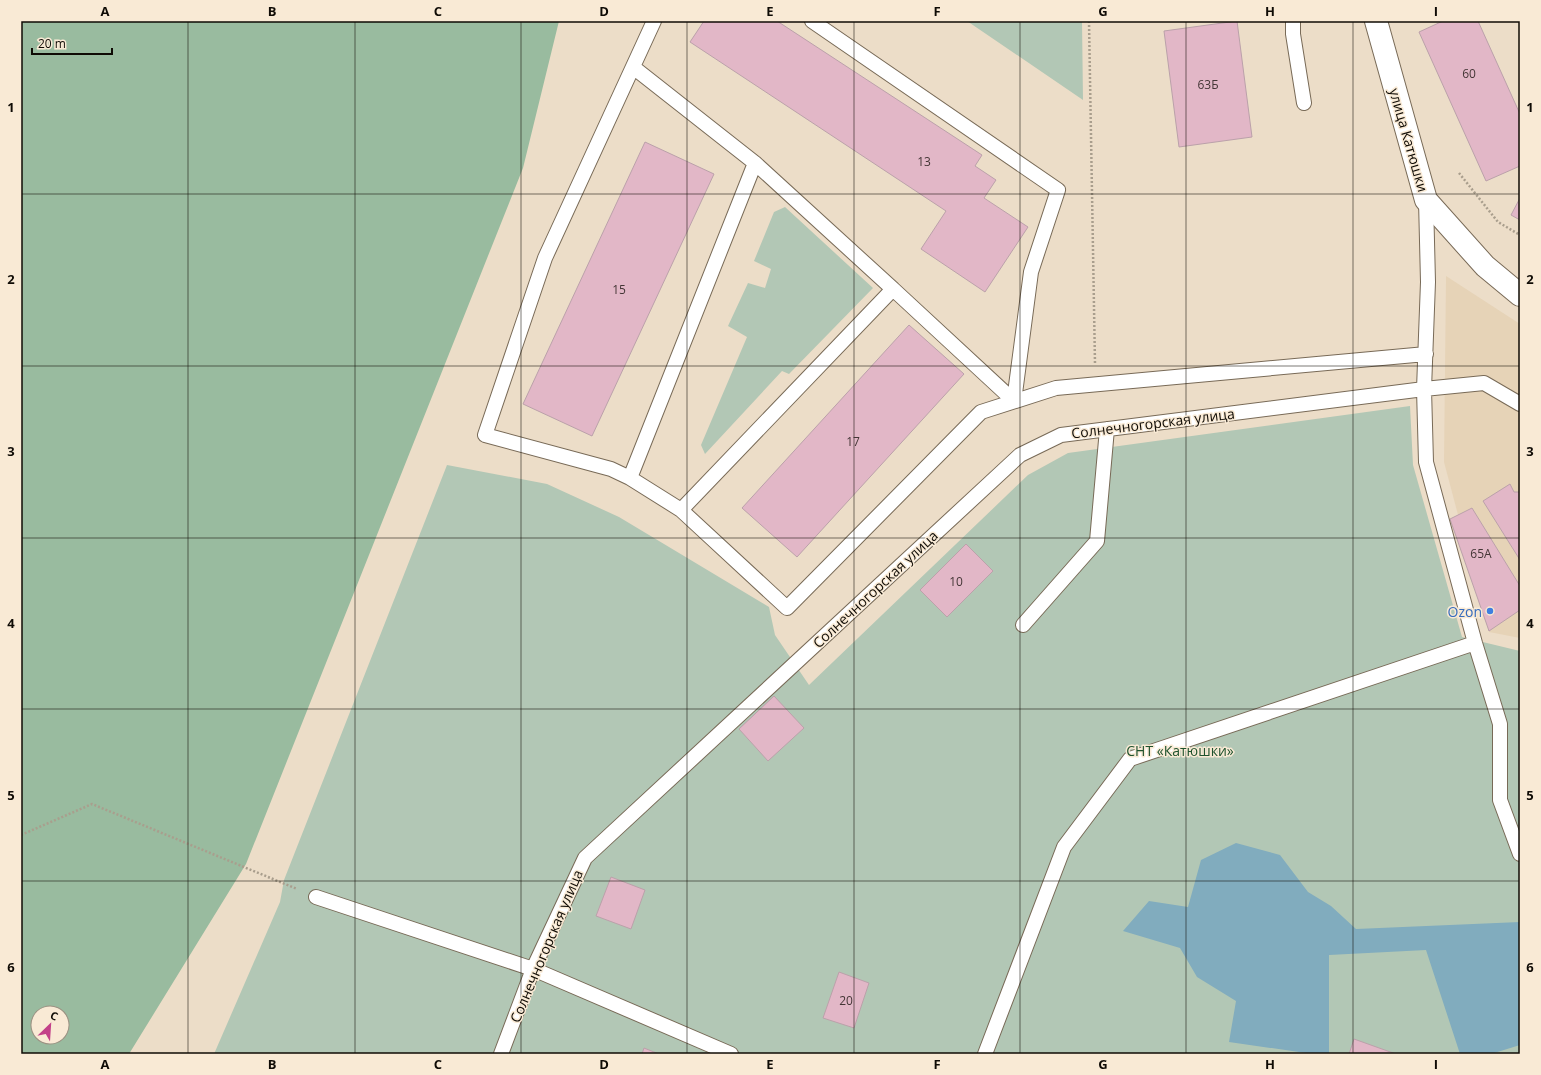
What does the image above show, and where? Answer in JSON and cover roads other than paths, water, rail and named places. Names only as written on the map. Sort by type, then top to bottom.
[{"type":"street","name":"улица Катюшки","points":[[1376,21],[1426,200],[1485,266],[1520,295]]},
{"type":"lane","points":[[654,21],[545,258],[485,435],[610,469],[630,478],[681,510],[787,608],[981,412],[1056,388],[1426,354]]},
{"type":"lane","points":[[812,21],[1058,190],[1031,272],[1014,401]]},
{"type":"lane","points":[[1293,21],[1293,34],[1304,103]]},
{"type":"lane","points":[[633,66],[755,163],[1014,401]]},
{"type":"lane","points":[[630,478],[755,163]]},
{"type":"lane","points":[[1426,200],[1428,282],[1424,389],[1426,462],[1500,724],[1500,800],[1520,854]]},
{"type":"lane","points":[[681,510],[893,290]]},
{"type":"lane","name":"Солнечногорская улица","points":[[501,1054],[533,969],[585,858],[1020,454],[1061,435],[1424,389],[1484,383],[1520,404]]},
{"type":"lane","points":[[1023,625],[1097,541],[1106,429]]},
{"type":"lane","points":[[985,1054],[1064,847],[1130,759],[1476,643]]},
{"type":"lane","points":[[316,897],[533,969],[730,1054]]},
{"type":"water","points":[[1236,843],[1280,855],[1308,892],[1331,906],[1356,929],[1520,922],[1520,1045],[1491,1054],[1460,1054],[1426,950],[1329,955],[1329,1054],[1313,1054],[1229,1042],[1236,1001],[1197,977],[1180,948],[1123,931],[1149,901],[1188,907],[1201,860]]},
{"type":"place","name":"Ozon","points":[[1490,611]]},
{"type":"park label","name":"СНТ «Катюшки»","points":[[1180,750]]}]
